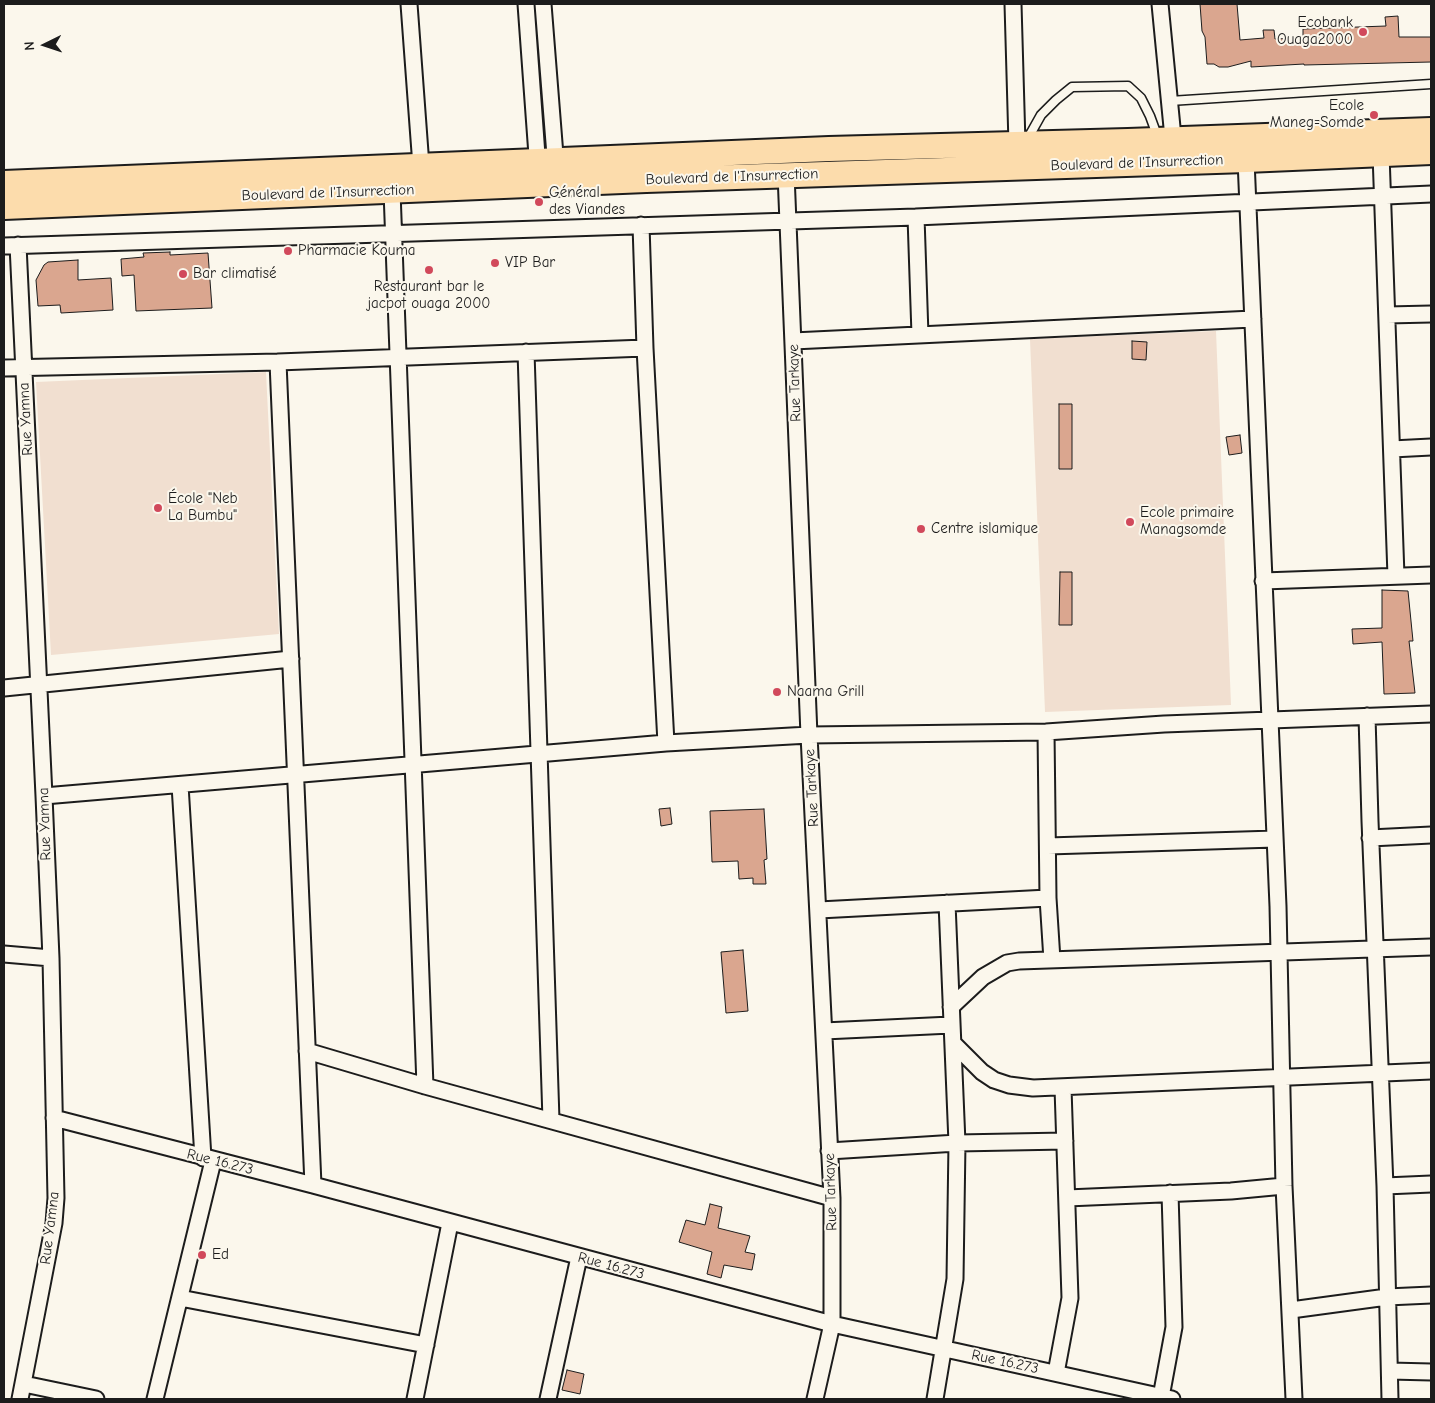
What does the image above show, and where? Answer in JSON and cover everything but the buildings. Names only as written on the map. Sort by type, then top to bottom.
[{"type":"main road","name":"Boulevard de l'Insurrection","points":[[4,207],[786,174],[1431,130]]},
{"type":"main road","name":"Boulevard de l'Insurrection","points":[[4,183],[839,149],[1021,144],[1169,147],[1246,160],[1431,152]]},
{"type":"street","points":[[409,4],[420,166]]},
{"type":"street","points":[[526,4],[547,161]]},
{"type":"street","points":[[543,4],[548,185]]},
{"type":"street","points":[[1013,4],[1021,144]]},
{"type":"street","points":[[1160,4],[1170,100],[1169,147]]},
{"type":"street","points":[[1381,154],[1396,576]]},
{"type":"street","points":[[1246,160],[1275,839],[1284,1186],[1294,1399]]},
{"type":"street","name":"Rue Tarkaye","points":[[786,174],[809,735],[832,1198],[832,1324],[815,1399]]},
{"type":"street","points":[[392,191],[425,1086]]},
{"type":"street","points":[[11,245],[641,224],[916,217],[1431,194]]},
{"type":"street","points":[[916,217],[920,335]]},
{"type":"street","points":[[641,224],[645,348],[666,743]]},
{"type":"street","name":"Rue Yamna","points":[[11,245],[24,368],[51,958],[56,1198],[54,1222],[22,1392]]},
{"type":"street","points":[[1387,315],[1431,314]]},
{"type":"street","points":[[793,341],[1253,319]]},
{"type":"street","points":[[4,368],[278,362],[645,348]]},
{"type":"street","points":[[526,352],[551,1120]]},
{"type":"street","points":[[278,362],[312,1185]]},
{"type":"street","points":[[1392,449],[1431,447]]},
{"type":"street","points":[[1263,581],[1431,575]]},
{"type":"street","points":[[4,688],[39,686],[291,659]]},
{"type":"street","points":[[44,796],[666,743],[809,735],[1046,732],[1164,724],[1431,714]]},
{"type":"street","points":[[1367,716],[1370,838],[1385,1186],[1390,1399]]},
{"type":"street","points":[[1046,732],[1048,898],[1052,960]]},
{"type":"street","points":[[155,1399],[180,1298],[208,1159],[180,784]]},
{"type":"street","points":[[1370,838],[1431,835]]},
{"type":"street","points":[[1048,846],[1275,839]]},
{"type":"street","points":[[819,910],[1048,898]]},
{"type":"street","points":[[935,1399],[955,1279],[957,1143],[947,903]]},
{"type":"street","points":[[952,1007],[983,978],[1007,963],[1019,961],[1431,947]]},
{"type":"street","points":[[4,954],[51,958]]},
{"type":"street","points":[[824,1032],[951,1024]]},
{"type":"street","points":[[953,1042],[982,1072],[994,1080],[1017,1086],[1063,1088],[1431,1071]]},
{"type":"street","points":[[307,1051],[425,1086],[832,1198]]},
{"type":"street","points":[[1056,1373],[1070,1298],[1063,1088]]},
{"type":"street","name":"Rue 16.273","points":[[54,1118],[832,1324],[1166,1398]]},
{"type":"street","points":[[829,1151],[957,1143],[1065,1141]]},
{"type":"street","points":[[1385,1186],[1431,1184]]},
{"type":"street","points":[[1067,1198],[1284,1186]]},
{"type":"street","points":[[1166,1398],[1174,1327],[1170,1193]]},
{"type":"street","points":[[415,1399],[450,1223]]},
{"type":"street","points":[[548,1399],[579,1257]]},
{"type":"street","points":[[1291,1310],[1387,1297],[1431,1295]]},
{"type":"street","points":[[180,1298],[426,1345]]},
{"type":"street","points":[[1390,1371],[1431,1372]]},
{"type":"street","points":[[22,1392],[96,1399]]},
{"type":"lane","points":[[1170,100],[1431,84]]},
{"type":"lane","points":[[1021,144],[1042,115],[1072,87],[1128,86],[1142,98],[1150,116],[1169,147]]},
{"type":"shaded area","name":"Ecole primaire Managsomde","points":[[1216,331],[1231,705],[1045,712],[1030,339]]},
{"type":"shaded area","name":"École \"Neb La Bumbu\"","points":[[266,372],[279,634],[51,655],[36,382]]},
{"type":"place","name":"Ecobank Ouaga2000","points":[[1363,32]]},
{"type":"place","name":"Ecole Maneg-Somde","points":[[1374,115]]},
{"type":"place","name":"Général des Viandes","points":[[539,202]]},
{"type":"place","name":"Pharmacie Kouma","points":[[288,251]]},
{"type":"place","name":"VIP Bar","points":[[495,263]]},
{"type":"place","name":"Restaurant bar le jacpot ouaga 2000","points":[[429,270]]},
{"type":"place","name":"Bar climatisé","points":[[183,274]]},
{"type":"place","name":"École \"Neb La Bumbu\"","points":[[158,508]]},
{"type":"place","name":"Ecole primaire Managsomde","points":[[1130,522]]},
{"type":"place","name":"Centre islamique","points":[[921,529]]},
{"type":"place","name":"Naama Grill","points":[[777,692]]},
{"type":"place","name":"Ed","points":[[202,1255]]}]
